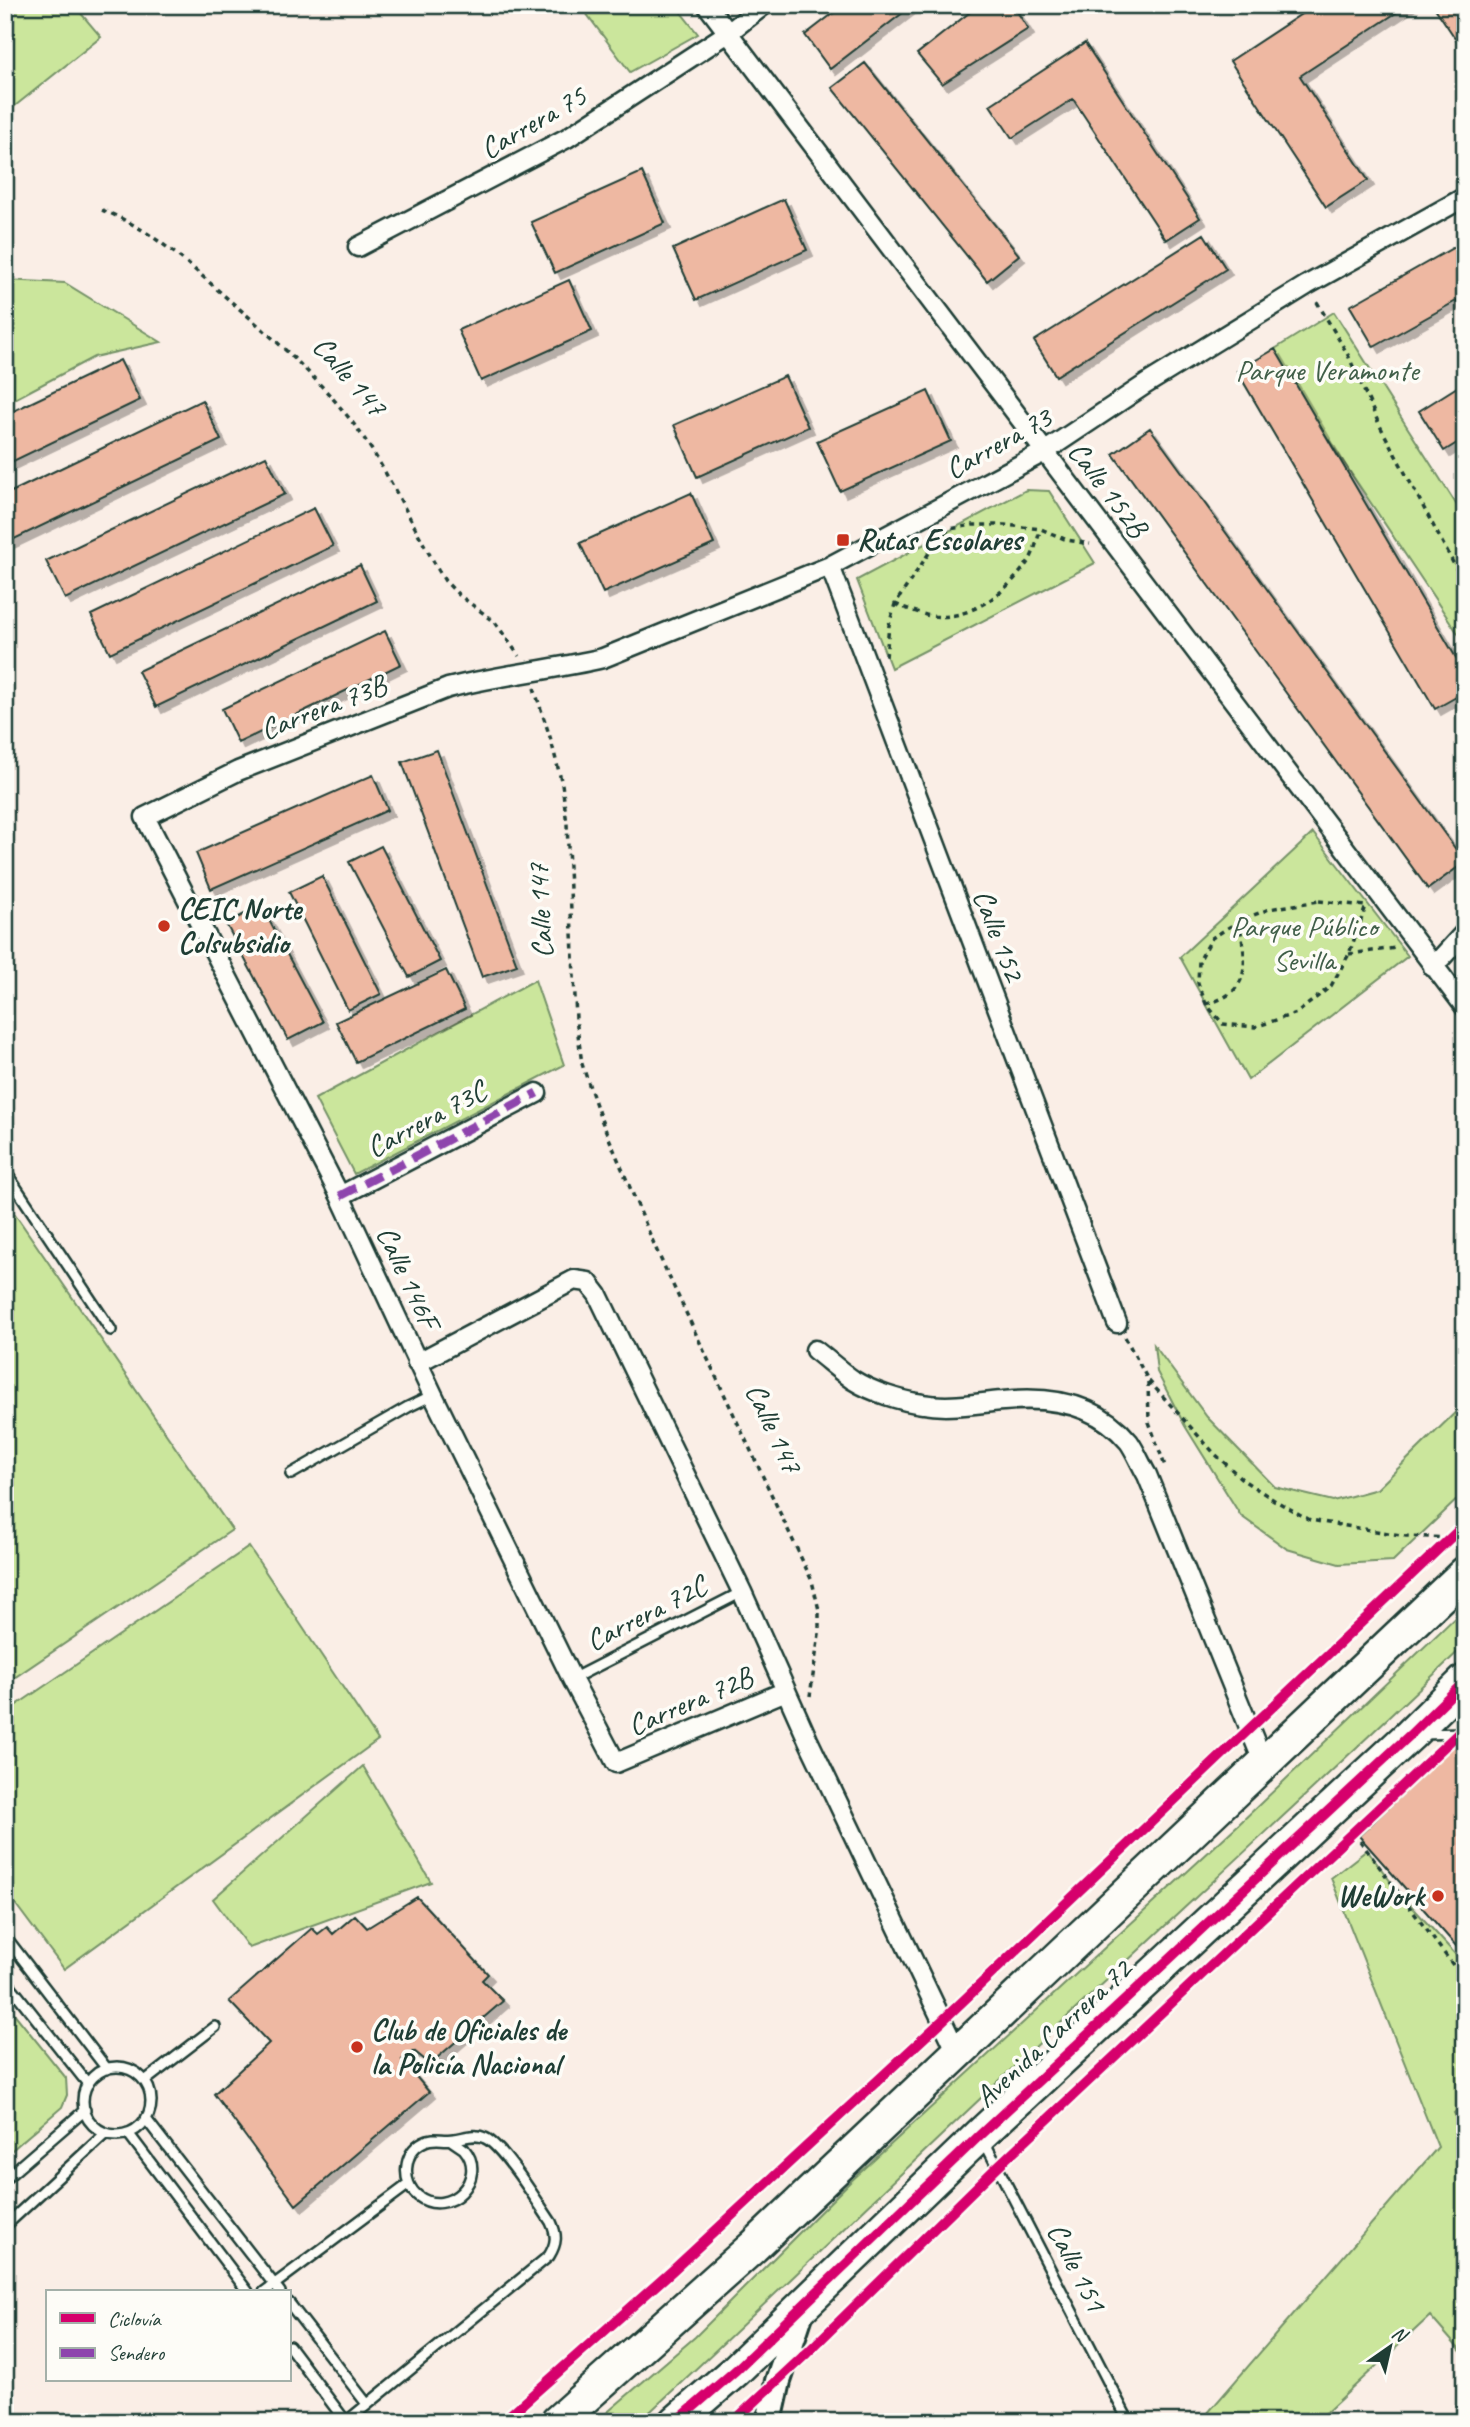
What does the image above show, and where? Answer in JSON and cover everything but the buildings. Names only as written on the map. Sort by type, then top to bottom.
[{"type":"highway","name":"Avenida Carrera 72","points":[[557,2422],[753,2247],[1465,1573]]},
{"type":"highway","name":"Avenida Carrera 72","points":[[676,2422],[736,2370],[981,2134],[1465,1681]]},
{"type":"main road","points":[[769,2422],[783,2362],[804,2304]]},
{"type":"street","name":"Calle 152B","points":[[707,5],[1465,1007]]},
{"type":"street","name":"Carrera 75","points":[[358,247],[567,138],[728,33],[764,5]]},
{"type":"street","name":"Carrera 73","points":[[529,673],[603,658],[830,566],[1044,452],[1146,384],[1307,285],[1465,197]]},
{"type":"street","name":"Calle 152","points":[[830,566],[1117,1323]]},
{"type":"street","name":"Carrera 73B","points":[[145,817],[238,771],[449,688],[529,673]]},
{"type":"street","name":"Calle 146F","points":[[145,817],[340,1196],[417,1363],[615,1763]]},
{"type":"street","points":[[1433,967],[1465,932]]},
{"type":"street","name":"Carrera 73C","points":[[340,1196],[537,1093]]},
{"type":"street","points":[[417,1363],[574,1280],[588,1282],[598,1295],[742,1592],[808,1740],[958,2054]]},
{"type":"street","points":[[815,1350],[854,1381],[887,1394],[923,1404],[962,1406],[1046,1399],[1085,1409],[1108,1423],[1130,1443],[1147,1475],[1264,1764]]},
{"type":"street","name":"Carrera 72B","points":[[615,1763],[786,1691]]},
{"type":"lane","points":[[5,1171],[111,1330]]},
{"type":"lane","points":[[291,1474],[433,1395]]},
{"type":"lane","name":"Carrera 72C","points":[[572,1679],[742,1592]]},
{"type":"lane","points":[[1410,1735],[1465,1733]]},
{"type":"lane","points":[[5,1936],[107,2069]]},
{"type":"lane","points":[[5,1979],[88,2084]]},
{"type":"lane","points":[[145,2081],[215,2027]]},
{"type":"lane","points":[[107,2069],[128,2069],[145,2081],[151,2100],[146,2119],[128,2133],[106,2133],[90,2120],[85,2110],[85,2093],[88,2084],[99,2072],[107,2069]]},
{"type":"lane","points":[[5,2179],[85,2110]]},
{"type":"lane","points":[[146,2119],[278,2289],[409,2184]]},
{"type":"lane","points":[[5,2226],[106,2133]]},
{"type":"lane","points":[[128,2133],[246,2290]]},
{"type":"lane","name":"Calle 151","points":[[981,2134],[1129,2422]]},
{"type":"lane","points":[[290,2347],[346,2422],[549,2256],[555,2245],[556,2234],[551,2222],[498,2147],[485,2137],[471,2136],[451,2140],[435,2138],[415,2148],[410,2154],[406,2169],[409,2184],[418,2196],[431,2203],[446,2203],[460,2196],[470,2182],[471,2165],[464,2150],[451,2140]]},
{"type":"lane","points":[[290,2304],[367,2404]]},
{"type":"path","points":[[1307,285],[1348,355],[1379,424],[1465,585]]},
{"type":"path","points":[[874,684],[885,660],[889,625],[895,604],[939,538],[950,529],[973,525],[1041,529],[1067,540],[1118,549]]},
{"type":"path","points":[[895,604],[928,615],[954,615],[982,607],[1011,582],[1031,558],[1041,529]]},
{"type":"path","points":[[1319,901],[1366,906],[1349,954],[1331,986],[1297,1013],[1255,1027],[1223,1024],[1206,1004],[1198,983],[1199,961],[1212,937],[1239,921],[1269,909],[1319,901]]},
{"type":"path","points":[[1206,1004],[1224,1000],[1236,990],[1245,970],[1245,952],[1239,921]]},
{"type":"path","points":[[1349,954],[1416,944]]},
{"type":"path","points":[[1117,1323],[1148,1380],[1214,1453],[1243,1480],[1274,1500],[1310,1520],[1406,1536],[1454,1534]]},
{"type":"path","points":[[1441,1547],[1454,1534]]},
{"type":"path","points":[[1341,1845],[1363,1824]]},
{"type":"path","points":[[1354,1833],[1465,1981]]},
{"type":"green space","points":[[5,5],[74,5],[101,37],[5,114]]},
{"type":"green space","points":[[580,5],[675,5],[698,34],[630,72]]},
{"type":"green space","points":[[5,280],[65,283],[161,342],[94,357],[5,404]]},
{"type":"green space","name":"Parque Veramonte","points":[[1334,312],[1465,518],[1465,644],[1270,352]]},
{"type":"green space","points":[[1026,490],[1049,491],[1095,563],[891,668],[857,580]]},
{"type":"green space","name":"Parque Público Sevilla","points":[[1313,833],[1408,956],[1248,1080],[1180,957]]},
{"type":"green space","points":[[535,980],[564,1065],[354,1174],[315,1099]]},
{"type":"green space","points":[[15,1214],[232,1530],[5,1684],[5,1220]]},
{"type":"green space","points":[[1154,1345],[1207,1417],[1275,1487],[1333,1501],[1377,1489],[1465,1403],[1465,1492],[1393,1561],[1339,1564],[1287,1549],[1241,1516],[1185,1426],[1157,1372]]},
{"type":"green space","points":[[249,1547],[378,1740],[64,1969],[5,1890],[5,1713]]},
{"type":"green space","points":[[1465,1608],[1465,1645],[684,2380],[639,2422],[596,2422],[695,2337],[850,2182],[1239,1824]]},
{"type":"green space","points":[[363,1766],[431,1882],[249,1948],[213,1899]]},
{"type":"green space","points":[[1367,1850],[1397,1890],[1465,1965],[1465,2104],[1454,2113],[1465,2131],[1465,2356],[1430,2316],[1316,2422],[1200,2422],[1438,2147],[1331,1878]]},
{"type":"green space","points":[[5,2002],[66,2078],[67,2095],[62,2107],[5,2156]]},
{"type":"marked path","points":[[340,1196],[537,1093]]},
{"type":"cycle path","points":[[502,2422],[672,2271],[942,2021],[1465,1524]]},
{"type":"cycle path","points":[[676,2422],[736,2370],[981,2134],[1465,1681]]},
{"type":"cycle path","points":[[733,2422],[997,2167],[1465,1727]]},
{"type":"place","name":"Rutas Escolares","points":[[843,540]]},
{"type":"place","name":"CEIC Norte Colsubsidio","points":[[164,926]]},
{"type":"place","name":"WeWork","points":[[1438,1896]]},
{"type":"place","name":"Club de Oficiales de la Policía Nacional","points":[[357,2047]]}]
